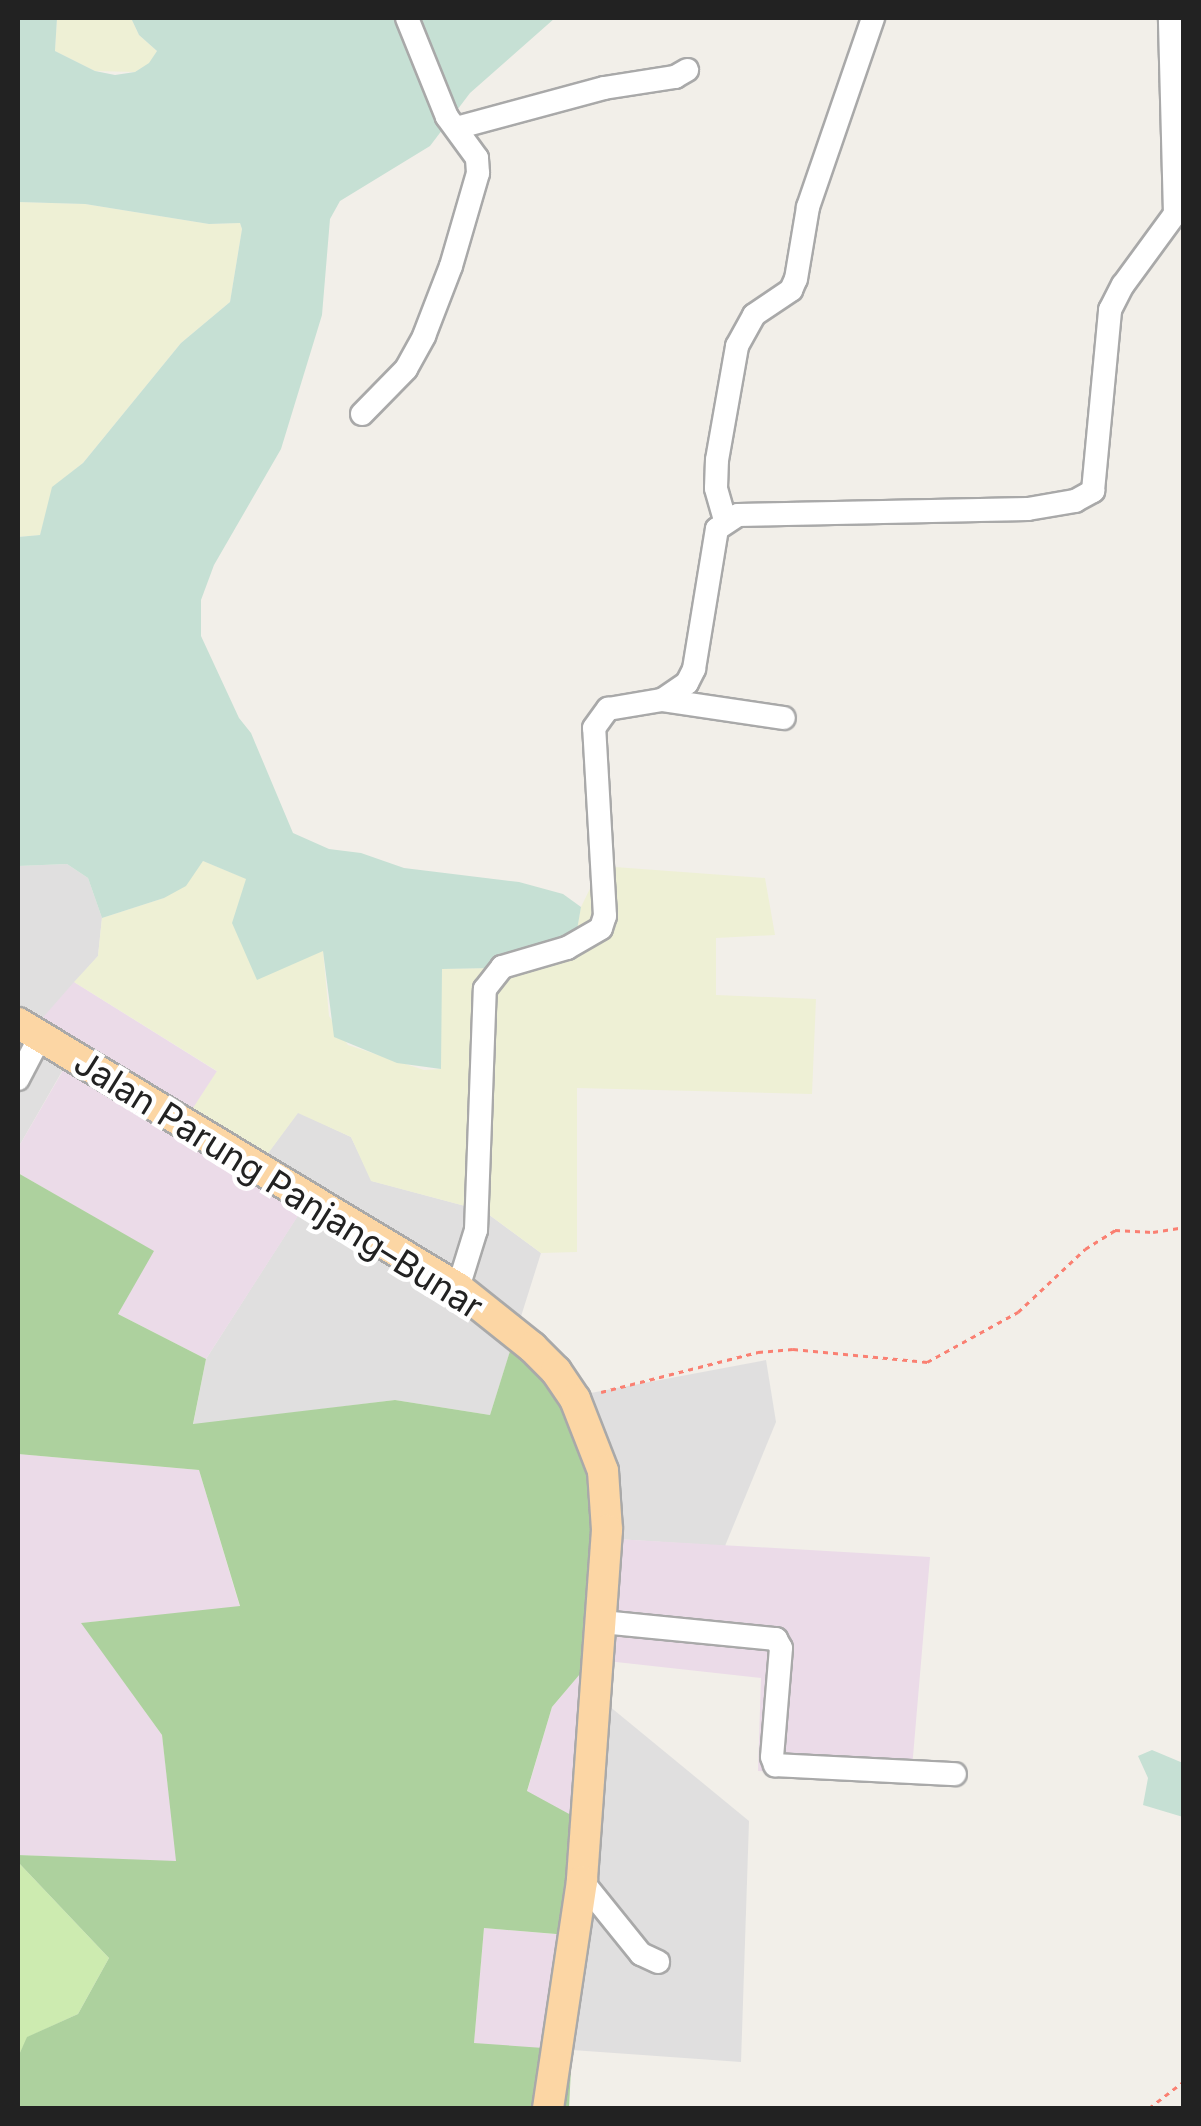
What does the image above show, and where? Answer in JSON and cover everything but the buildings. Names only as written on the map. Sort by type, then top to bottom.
[{"type":"main road","name":"Jalan Parung Panjang–Bunar","points":[[29,1030],[458,1288],[532,1347],[556,1371],[575,1399],[603,1471],[606,1530],[582,1881],[548,2108]]},
{"type":"street","points":[[362,414],[406,369],[451,266],[478,173],[471,146],[456,128],[407,18]]},
{"type":"street","points":[[725,520],[716,488],[717,460],[738,346],[754,315],[791,290],[796,279],[808,208],[872,18]]},
{"type":"street","points":[[662,700],[679,691],[694,669],[717,529],[725,520],[738,515],[1028,510],[1076,502],[1092,491],[1110,310],[1122,286],[1175,214],[1170,18]]},
{"type":"street","points":[[456,128],[687,70]]},
{"type":"street","points":[[458,1288],[476,1230],[485,989],[502,967],[566,948],[601,928],[605,916],[594,728],[608,709],[662,700],[784,718]]},
{"type":"street","points":[[18,1079],[29,1030]]},
{"type":"street","points":[[602,1622],[776,1640],[781,1648],[772,1757],[775,1765],[955,1774]]},
{"type":"street","points":[[582,1881],[641,1954],[658,1962]]},
{"type":"path","points":[[575,1399],[758,1352],[792,1349],[927,1362],[1018,1312],[1085,1249],[1115,1230],[1154,1232],[1184,1227]]},
{"type":"path","points":[[1148,2108],[1184,2081]]},
{"type":"shaded area","points":[[67,864],[88,878],[102,918],[98,956],[33,1030],[72,1054],[18,1148],[18,866]]},
{"type":"shaded area","points":[[74,982],[218,1072],[181,1129],[303,1208],[206,1359],[118,1314],[153,1251],[18,1173],[18,1148],[72,1055],[32,1030]]},
{"type":"shaded area","points":[[298,1112],[351,1137],[372,1181],[484,1211],[541,1253],[490,1415],[395,1400],[193,1425],[206,1359],[302,1209],[252,1175]]},
{"type":"shaded area","points":[[766,1360],[776,1422],[725,1546],[616,1539],[580,1395]]},
{"type":"shaded area","points":[[18,1454],[199,1470],[240,1607],[82,1623],[162,1735],[177,1862],[18,1855]]},
{"type":"shaded area","points":[[616,1539],[930,1557],[911,1780],[758,1771],[761,1678],[607,1661],[593,1827],[527,1792],[552,1707],[608,1641]]},
{"type":"shaded area","points":[[603,1701],[749,1821],[741,2062],[572,2050]]},
{"type":"shaded area","points":[[484,1928],[580,1936],[570,2052],[474,2044]]},
{"type":"green space","points":[[18,18],[57,18],[55,51],[95,71],[115,75],[135,72],[149,63],[157,51],[139,35],[131,18],[555,18],[470,93],[430,146],[340,201],[330,219],[322,315],[281,449],[214,565],[201,600],[201,636],[239,718],[251,733],[293,833],[329,849],[361,853],[404,868],[519,882],[563,894],[581,907],[577,930],[565,940],[493,968],[442,969],[441,1069],[397,1063],[334,1037],[323,951],[257,980],[232,923],[246,879],[203,861],[186,886],[164,898],[102,918],[88,878],[67,864],[18,866],[18,537],[40,535],[52,487],[83,463],[181,343],[230,302],[242,229],[240,223],[209,224],[85,204],[18,202]]},
{"type":"green space","points":[[57,18],[131,18],[139,35],[157,51],[150,63],[135,72],[95,71],[55,51]]},
{"type":"green space","points":[[18,202],[85,204],[209,224],[240,223],[242,229],[230,302],[181,343],[83,463],[53,487],[40,535],[18,537]]},
{"type":"green space","points":[[203,861],[247,879],[323,951],[329,1016],[348,1045],[424,1070],[441,1069],[441,969],[493,968],[577,930],[581,907],[601,866],[765,878],[775,935],[716,938],[716,995],[816,999],[812,1094],[577,1088],[577,1252],[541,1253],[484,1211],[371,1181],[351,1137],[298,1113],[252,1175],[180,1128],[217,1071],[74,982],[98,956],[102,918],[164,898]]},
{"type":"green space","points":[[18,1173],[154,1251],[118,1314],[206,1359],[193,1424],[395,1400],[490,1415],[515,1335],[580,1395],[608,1641],[552,1707],[527,1791],[593,1827],[580,1936],[484,1928],[474,2043],[572,2050],[569,2108],[18,2108],[18,2057],[27,2037],[78,2014],[109,1958],[18,1862],[18,1855],[176,1861],[162,1735],[81,1623],[240,1606],[199,1470],[18,1454]]},
{"type":"green space","points":[[1152,1750],[1183,1763],[1183,1817],[1143,1805],[1148,1778],[1138,1756]]},
{"type":"green space","points":[[18,1862],[109,1958],[78,2014],[28,2037],[18,2057]]}]
